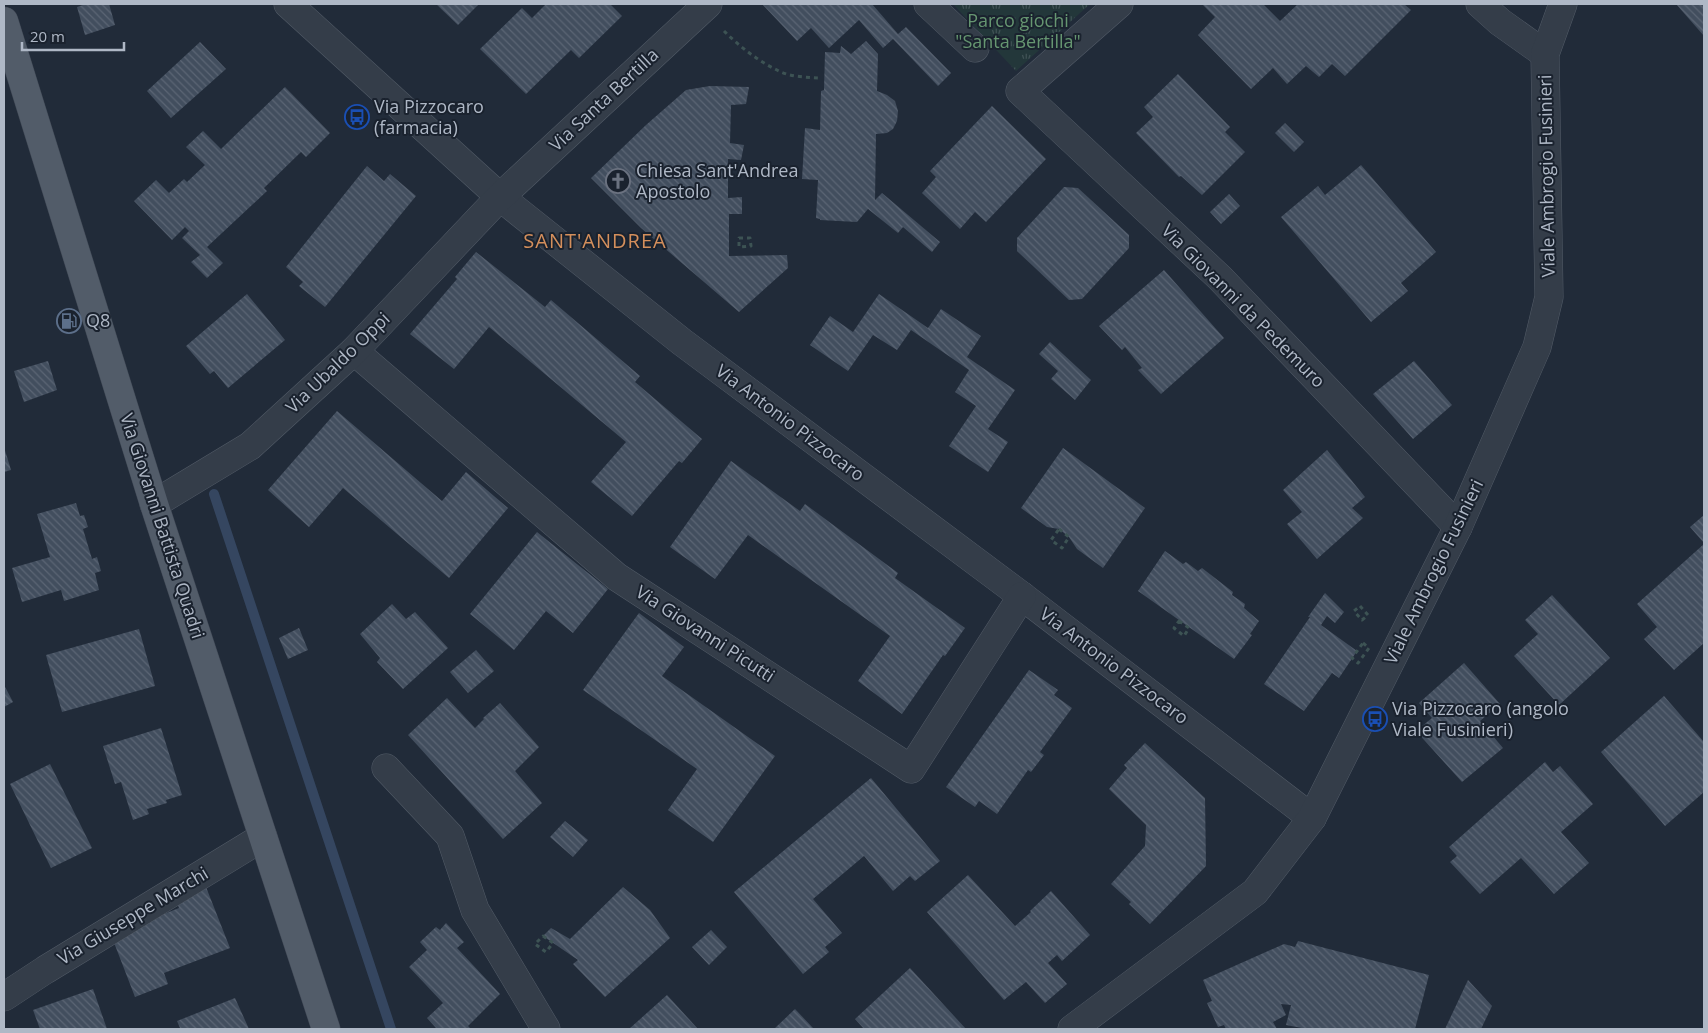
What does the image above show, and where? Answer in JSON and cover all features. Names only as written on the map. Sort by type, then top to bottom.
[{"type":"main road","name":"Via Giovanni Battista Quadri","points":[[4,21],[154,504],[326,1029]]},
{"type":"street","name":"Via Antonio Pizzocaro","points":[[288,4],[500,197],[682,342],[1022,596],[1312,818]]},
{"type":"street","points":[[928,4],[975,48]]},
{"type":"street","name":"Via Giovanni da Pedemuro","points":[[1118,4],[1020,91],[1220,278],[1458,527]]},
{"type":"street","points":[[1480,4],[1500,22],[1545,54]]},
{"type":"street","name":"Viale Ambrogio Fusinieri","points":[[1072,1029],[1255,892],[1312,818],[1458,527],[1537,347],[1549,297],[1545,54],[1563,4]]},
{"type":"street","name":"Via Santa Bertilla","points":[[500,197],[706,6]]},
{"type":"street","name":"Via Ubaldo Oppi","points":[[154,504],[250,446],[354,351],[500,197]]},
{"type":"street","name":"Via Giovanni Picutti","points":[[354,351],[617,577],[911,769],[1022,596]]},
{"type":"street","points":[[386,768],[450,836],[475,910],[546,1029]]},
{"type":"street","name":"Via Giuseppe Marchi","points":[[4,997],[44,970],[263,837]]},
{"type":"path","points":[[706,6],[736,43],[778,71],[802,77],[819,78]]},
{"type":"path","points":[[739,238],[750,238],[751,246],[739,247],[739,238]]},
{"type":"path","points":[[1059,529],[1070,537],[1062,548],[1051,540],[1059,529]]},
{"type":"path","points":[[1360,606],[1368,615],[1362,620],[1354,611],[1360,606]]},
{"type":"path","points":[[1179,620],[1189,628],[1184,636],[1174,628],[1179,620]]},
{"type":"path","points":[[543,936],[553,943],[546,952],[535,944],[543,936]]},
{"type":"green space","name":"Parco giochi \"Santa Bertilla\"","points":[[953,4],[1090,4],[1016,71]]},
{"type":"building","points":[[86,4],[109,4],[115,25],[85,35],[77,7]]},
{"type":"building","points":[[436,4],[479,4],[458,25]]},
{"type":"building","points":[[546,4],[610,4],[622,16],[579,58],[571,50],[526,94],[480,49],[522,8],[532,18]]},
{"type":"building","points":[[762,4],[872,4],[898,34],[906,27],[951,73],[938,86],[893,39],[883,48],[859,20],[829,48],[811,28],[797,41]]},
{"type":"building","points":[[1202,4],[1263,4],[1280,21],[1298,4],[1404,4],[1411,10],[1345,76],[1332,64],[1319,77],[1306,66],[1287,84],[1273,68],[1251,89],[1198,35],[1215,17]]},
{"type":"building","points":[[1676,4],[1704,4],[1704,36]]},
{"type":"building","points":[[866,41],[878,54],[877,91],[895,101],[898,111],[897,121],[893,129],[887,133],[876,134],[875,200],[882,193],[940,242],[932,252],[903,227],[898,233],[868,209],[857,222],[820,220],[816,218],[818,180],[802,179],[805,128],[820,130],[825,52],[840,53],[841,46],[851,54]]},
{"type":"building","points":[[200,42],[226,69],[171,118],[147,91]]},
{"type":"building","points":[[1178,74],[1230,127],[1225,132],[1245,152],[1202,195],[1181,176],[1179,177],[1136,133],[1153,117],[1144,107]]},
{"type":"building","points":[[710,86],[749,87],[746,104],[731,105],[730,143],[744,145],[741,160],[728,159],[728,198],[742,197],[742,214],[729,214],[729,256],[787,255],[788,268],[739,312],[641,228],[591,178],[646,125],[686,90]]},
{"type":"building","points":[[285,87],[330,133],[306,157],[301,152],[264,188],[267,191],[207,247],[223,263],[207,278],[191,262],[200,255],[182,238],[189,231],[185,227],[172,240],[134,201],[156,180],[169,193],[184,179],[187,182],[205,165],[186,147],[203,131],[221,149]]},
{"type":"building","points":[[992,106],[1046,159],[986,222],[975,212],[960,229],[922,193],[936,177],[930,171]]},
{"type":"building","points":[[1285,123],[1304,142],[1294,152],[1275,133]]},
{"type":"building","points":[[1361,165],[1436,252],[1401,283],[1408,291],[1371,322],[1281,217],[1318,186],[1325,195]]},
{"type":"building","points":[[367,166],[384,181],[390,174],[416,196],[325,307],[299,286],[303,282],[286,267]]},
{"type":"building","points":[[1064,187],[1078,188],[1129,235],[1129,248],[1082,299],[1069,300],[1017,251],[1017,238]]},
{"type":"building","points":[[1229,194],[1240,206],[1221,224],[1210,212]]},
{"type":"building","points":[[476,252],[545,307],[551,300],[640,376],[635,382],[702,439],[682,463],[679,461],[632,516],[591,482],[626,442],[489,327],[454,369],[410,334],[457,279],[455,277]]},
{"type":"building","points":[[1164,270],[1224,338],[1161,394],[1138,370],[1142,368],[1125,347],[1122,350],[1099,326]]},
{"type":"building","points":[[247,294],[285,340],[228,388],[214,371],[210,374],[186,346]]},
{"type":"building","points":[[879,294],[928,328],[941,309],[981,336],[967,357],[1015,390],[988,429],[1008,442],[988,472],[949,446],[976,406],[955,392],[969,370],[911,330],[897,350],[873,335],[848,371],[810,345],[830,316],[853,332]]},
{"type":"building","points":[[1050,342],[1091,380],[1075,400],[1051,379],[1058,371],[1039,354]]},
{"type":"building","points":[[48,361],[57,390],[24,402],[14,371]]},
{"type":"building","points":[[1414,361],[1452,405],[1413,439],[1373,394]]},
{"type":"building","points":[[337,411],[442,501],[466,472],[508,508],[449,578],[343,488],[309,527],[268,490]]},
{"type":"building","points":[[4,447],[11,470],[4,472]]},
{"type":"building","points":[[1063,448],[1145,508],[1103,568],[1077,549],[1069,537],[1059,529],[1047,527],[1021,508]]},
{"type":"building","points":[[1327,450],[1365,497],[1352,508],[1363,518],[1317,559],[1287,524],[1302,512],[1283,490]]},
{"type":"building","points":[[731,461],[800,511],[805,504],[898,573],[895,578],[965,628],[945,656],[943,655],[902,714],[858,681],[890,636],[748,535],[715,579],[670,547]]},
{"type":"building","points":[[76,503],[80,516],[84,515],[88,527],[83,529],[92,559],[97,557],[101,571],[95,573],[99,590],[64,601],[61,590],[22,602],[12,568],[50,557],[37,514]]},
{"type":"building","points":[[1704,515],[1704,543],[1690,527]]},
{"type":"building","points":[[537,532],[608,589],[573,633],[546,611],[514,650],[470,614]]},
{"type":"building","points":[[1704,544],[1704,643],[1674,670],[1644,639],[1657,627],[1637,604]]},
{"type":"building","points":[[1165,551],[1183,564],[1186,562],[1198,571],[1202,568],[1233,592],[1232,595],[1245,604],[1244,608],[1259,621],[1250,634],[1252,635],[1234,659],[1138,591]]},
{"type":"building","points":[[1325,593],[1344,612],[1335,623],[1327,616],[1321,625],[1357,651],[1339,678],[1332,673],[1304,711],[1264,684]]},
{"type":"building","points":[[1552,595],[1610,658],[1559,705],[1514,656],[1538,634],[1525,620]]},
{"type":"building","points":[[392,604],[406,619],[415,612],[448,648],[403,689],[377,662],[380,658],[360,634]]},
{"type":"building","points":[[639,613],[684,647],[662,676],[775,756],[713,842],[668,810],[697,769],[583,690]]},
{"type":"building","points":[[299,628],[308,650],[288,659],[279,638]]},
{"type":"building","points":[[139,629],[155,686],[62,712],[46,655]]},
{"type":"building","points":[[476,650],[494,671],[468,693],[450,672]]},
{"type":"building","points":[[1464,663],[1500,704],[1480,721],[1503,748],[1462,782],[1416,731],[1432,718],[1419,703]]},
{"type":"building","points":[[1029,670],[1058,690],[1054,695],[1072,708],[1040,752],[1044,755],[1031,772],[1028,770],[997,814],[979,801],[975,807],[946,787]]},
{"type":"building","points":[[4,685],[13,702],[4,707]]},
{"type":"building","points":[[1664,696],[1704,742],[1704,792],[1665,826],[1601,752]]},
{"type":"building","points":[[447,698],[475,728],[500,703],[539,747],[515,771],[542,803],[503,839],[408,735]]},
{"type":"building","points":[[161,728],[182,795],[166,800],[167,803],[147,809],[149,814],[133,820],[121,782],[115,784],[103,746]]},
{"type":"building","points":[[1145,743],[1205,798],[1206,866],[1150,924],[1129,904],[1131,902],[1111,884],[1145,846],[1146,825],[1109,789],[1127,768],[1124,765]]},
{"type":"building","points":[[1545,762],[1553,772],[1560,766],[1593,804],[1561,832],[1589,863],[1554,894],[1521,858],[1480,894],[1450,862],[1457,856],[1449,847]]},
{"type":"building","points":[[50,764],[92,848],[51,868],[10,784]]},
{"type":"building","points":[[871,778],[940,861],[915,881],[910,876],[893,891],[864,856],[813,899],[842,933],[825,947],[829,952],[803,974],[734,892]]},
{"type":"building","points":[[565,821],[588,840],[573,857],[550,837]]},
{"type":"building","points":[[968,875],[1015,926],[1051,891],[1090,935],[1062,961],[1057,955],[1048,963],[1067,984],[1045,1003],[1026,982],[1004,1000],[927,912]]},
{"type":"building","points":[[206,887],[230,948],[164,973],[168,984],[135,997],[113,940],[138,930],[136,925],[179,908],[175,898]]},
{"type":"building","points":[[623,887],[650,910],[670,938],[605,997],[573,964],[578,960],[543,936],[551,928],[570,939]]},
{"type":"building","points":[[446,923],[464,942],[457,948],[500,994],[468,1026],[471,1029],[435,1029],[427,1018],[443,1003],[409,967],[427,950],[420,942],[436,927],[440,930]]},
{"type":"building","points":[[711,930],[727,947],[709,965],[692,947]]},
{"type":"building","points":[[1298,941],[1429,975],[1415,1029],[1307,1029],[1286,1025],[1291,1005],[1281,1004],[1286,1015],[1273,1022],[1277,1029],[1226,1029],[1224,1025],[1218,1027],[1207,1003],[1212,1001],[1203,980],[1284,944],[1295,947]]},
{"type":"building","points":[[910,968],[966,1029],[864,1029],[855,1019]]},
{"type":"building","points":[[1468,980],[1492,1006],[1481,1029],[1445,1029]]},
{"type":"building","points":[[93,989],[107,1029],[40,1029],[33,1010]]},
{"type":"building","points":[[667,995],[698,1029],[629,1029]]},
{"type":"building","points":[[235,998],[249,1029],[176,1029],[180,1028],[177,1021]]},
{"type":"building","points":[[795,1009],[814,1029],[774,1029]]},
{"type":"waterway","points":[[214,494],[391,1029]]},
{"type":"place","name":"Via Pizzocaro (farmacia)","points":[[357,117]]},
{"type":"place","name":"Chiesa Sant'Andrea Apostolo","points":[[618,181]]},
{"type":"place","name":"Q8","points":[[69,321]]},
{"type":"place","name":"Via Pizzocaro (angolo Viale Fusinieri)","points":[[1375,719]]},
{"type":"district","name":"SANT'ANDREA","points":[[595,241]]}]
